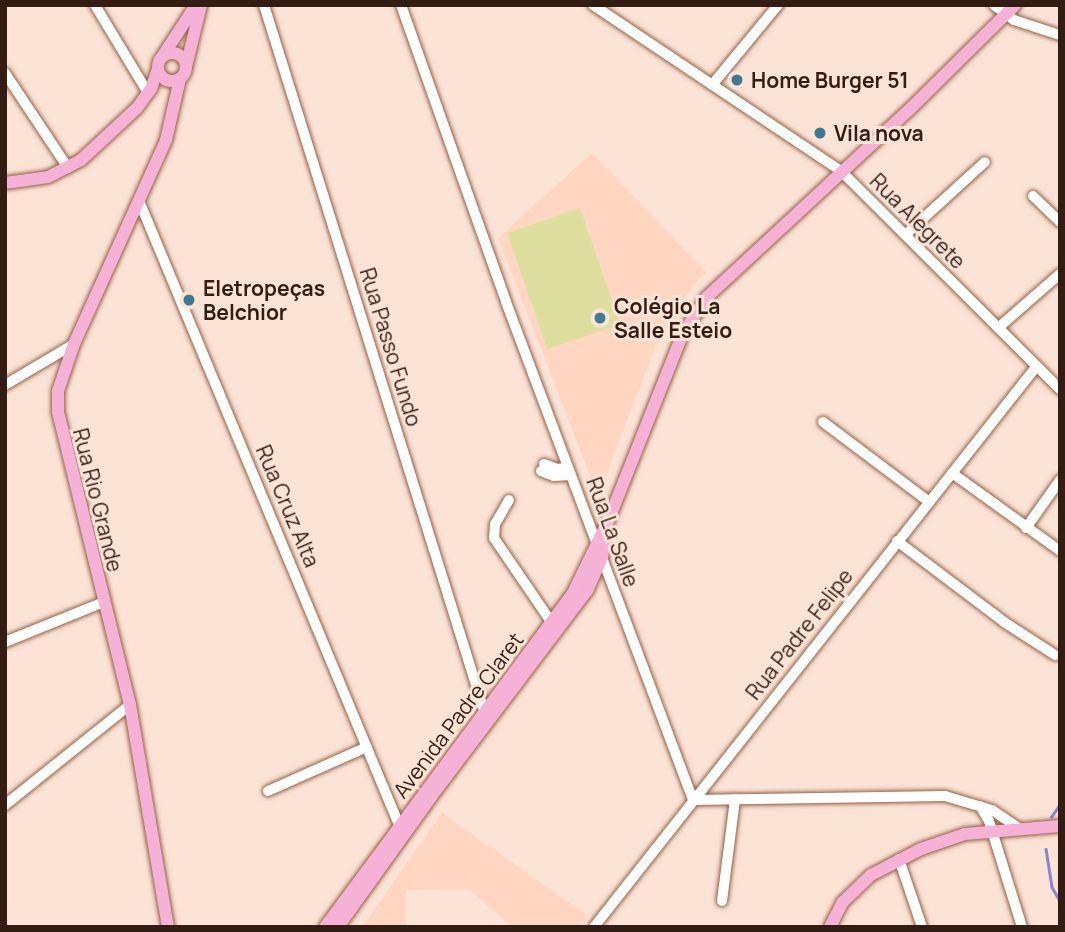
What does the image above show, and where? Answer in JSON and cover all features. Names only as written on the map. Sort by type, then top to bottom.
[{"type":"main road","points":[[150,91],[160,63],[190,26],[199,5]]},
{"type":"main road","name":"Avenida Padre Claret","points":[[338,927],[580,581],[610,519],[674,355],[692,317],[721,281],[842,172],[1011,9]]},
{"type":"main road","name":"Rua Rio Grande","points":[[168,927],[130,705],[58,412],[58,391],[74,344],[166,141],[177,99],[176,77],[190,26]]},
{"type":"main road","points":[[5,183],[48,177],[68,168],[108,137],[150,91],[176,77],[183,58],[175,54],[160,63]]},
{"type":"main road","points":[[160,63],[176,77]]},
{"type":"main road","name":"Avenida Padre Claret","points":[[488,711],[587,591],[602,557],[610,519]]},
{"type":"main road","name":"Avenida Padre Claret","points":[[325,927],[399,825],[473,736]]},
{"type":"main road","points":[[830,927],[856,888],[871,875],[899,859],[944,840],[990,830],[1060,826]]},
{"type":"street","points":[[96,5],[150,91]]},
{"type":"street","name":"Rua Passo Fundo","points":[[264,5],[488,711]]},
{"type":"street","name":"Rua La Salle","points":[[401,5],[693,800]]},
{"type":"street","points":[[712,85],[778,5]]},
{"type":"street","points":[[994,5],[1011,9],[1014,20],[1060,35]]},
{"type":"street","name":"Rua Alegrete","points":[[598,7],[842,172],[1060,389]]},
{"type":"street","points":[[5,73],[68,168]]},
{"type":"street","points":[[905,235],[985,162]]},
{"type":"street","points":[[1033,196],[1060,222]]},
{"type":"street","name":"Rua Cruz Alta","points":[[140,203],[399,825]]},
{"type":"street","points":[[998,328],[1060,274]]},
{"type":"street","points":[[5,385],[74,344]]},
{"type":"street","name":"Rua Padre Felipe","points":[[594,927],[1036,367]]},
{"type":"street","points":[[823,422],[928,501]]},
{"type":"street","points":[[542,468],[554,476],[570,471]]},
{"type":"street","points":[[952,473],[1060,551]]},
{"type":"street","points":[[1026,528],[1060,480]]},
{"type":"street","points":[[509,500],[495,524],[494,538],[552,623]]},
{"type":"street","points":[[897,541],[1004,622],[1055,655]]},
{"type":"street","points":[[5,642],[104,602]]},
{"type":"street","points":[[5,805],[130,705]]},
{"type":"street","points":[[268,791],[368,747]]},
{"type":"street","points":[[693,800],[945,796],[980,806],[1008,819],[1019,828]]},
{"type":"street","points":[[722,901],[735,799]]},
{"type":"street","points":[[980,806],[987,816],[1022,927]]},
{"type":"street","points":[[899,859],[922,927]]},
{"type":"shaded area","name":"Colégio La Salle Esteio","points":[[592,153],[706,272],[685,296],[658,340],[598,496],[498,238]]},
{"type":"shaded area","points":[[442,813],[588,916],[580,927],[512,927],[469,889],[406,890],[406,927],[362,927]]},
{"type":"green space","points":[[580,208],[620,324],[547,349],[507,233]]},
{"type":"waterway","points":[[1051,817],[1060,804]]},
{"type":"waterway","points":[[1046,849],[1052,887],[1060,901]]},
{"type":"place","name":"Home Burger 51","points":[[737,80]]},
{"type":"place","name":"Vila nova","points":[[820,133]]},
{"type":"place","name":"Eletropeças Belchior","points":[[189,300]]},
{"type":"place","name":"Colégio La Salle Esteio","points":[[600,318]]}]
